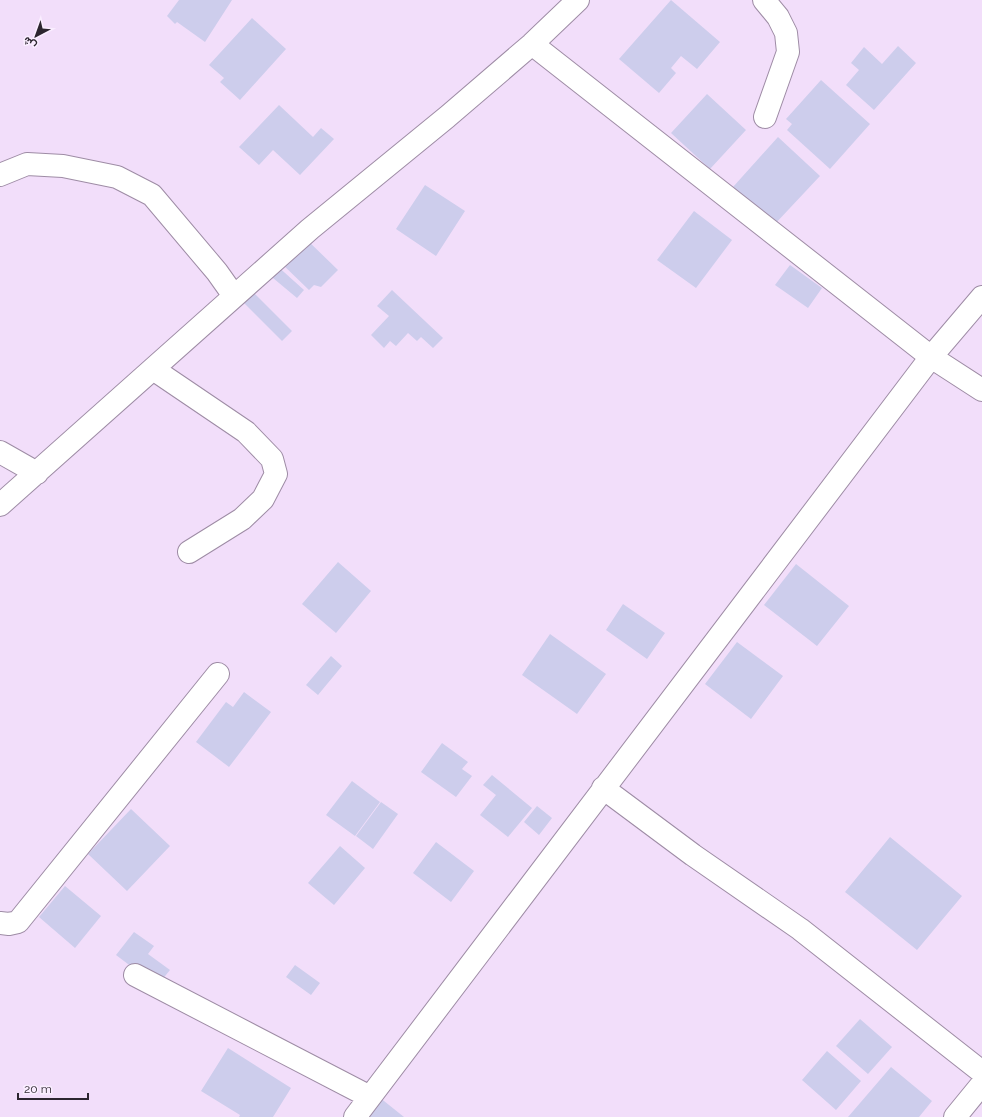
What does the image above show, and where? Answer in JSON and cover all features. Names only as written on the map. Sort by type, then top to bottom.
[{"type":"street","points":[[764,0],[778,17],[786,33],[788,52],[765,117]]},
{"type":"street","points":[[0,505],[310,229],[447,117],[532,44],[572,2]]},
{"type":"street","points":[[532,44],[931,357],[982,390]]},
{"type":"street","points":[[0,175],[27,164],[63,166],[117,177],[152,195],[217,272],[234,296]]},
{"type":"street","points":[[355,1117],[931,357],[982,297]]},
{"type":"street","points":[[153,369],[246,432],[272,459],[276,474],[263,499],[242,519],[189,552]]},
{"type":"street","points":[[0,452],[37,473]]},
{"type":"street","points":[[0,922],[9,924],[18,922],[218,674]]},
{"type":"street","points":[[603,788],[693,855],[800,929],[982,1072]]},
{"type":"street","points":[[135,975],[370,1097]]},
{"type":"street","points":[[955,1117],[982,1084]]},
{"type":"building","points":[[179,0],[232,0],[205,42],[177,22],[175,24],[167,16]]},
{"type":"building","points":[[671,0],[720,42],[697,69],[681,56],[671,68],[676,73],[659,93],[619,59]]},
{"type":"building","points":[[252,18],[286,49],[240,100],[220,82],[224,78],[209,65]]},
{"type":"building","points":[[898,46],[916,63],[874,110],[846,85],[859,70],[851,63],[864,47],[882,64]]},
{"type":"building","points":[[821,80],[870,124],[830,169],[787,130],[792,124],[786,119]]},
{"type":"building","points":[[707,94],[746,130],[710,169],[671,133]]},
{"type":"building","points":[[279,105],[313,137],[321,128],[334,139],[300,175],[273,150],[259,165],[239,147]]},
{"type":"building","points":[[778,137],[820,176],[774,225],[733,187]]},
{"type":"building","points":[[425,185],[465,211],[436,256],[396,229]]},
{"type":"building","points":[[694,211],[732,240],[696,288],[657,260]]},
{"type":"building","points":[[304,237],[338,270],[321,287],[314,285],[309,290],[280,262]]},
{"type":"building","points":[[275,264],[304,290],[297,298],[267,273]]},
{"type":"building","points":[[790,265],[822,288],[808,308],[775,285]]},
{"type":"building","points":[[250,289],[292,331],[282,341],[240,299]]},
{"type":"building","points":[[392,290],[443,338],[433,348],[421,337],[417,341],[408,333],[396,346],[390,341],[384,348],[371,335],[389,316],[377,306]]},
{"type":"building","points":[[338,562],[371,591],[336,633],[302,604]]},
{"type":"building","points":[[796,564],[849,606],[817,646],[764,605]]},
{"type":"building","points":[[623,604],[665,633],[647,659],[606,630]]},
{"type":"building","points":[[550,634],[606,674],[577,714],[522,675]]},
{"type":"building","points":[[737,642],[783,676],[751,719],[705,684]]},
{"type":"building","points":[[331,656],[342,666],[318,695],[306,685]]},
{"type":"building","points":[[244,692],[271,712],[229,767],[196,742],[226,702],[233,707]]},
{"type":"building","points":[[442,743],[468,762],[462,769],[472,776],[456,797],[421,772]]},
{"type":"building","points":[[492,775],[532,808],[508,837],[480,815],[496,795],[483,785]]},
{"type":"building","points":[[352,781],[380,802],[355,836],[326,815]]},
{"type":"building","points":[[381,802],[398,814],[373,849],[356,836]]},
{"type":"building","points":[[537,806],[552,818],[539,835],[524,822]]},
{"type":"building","points":[[131,809],[170,846],[127,891],[88,854]]},
{"type":"building","points":[[890,837],[962,896],[917,950],[845,892]]},
{"type":"building","points":[[436,842],[474,871],[451,902],[413,873]]},
{"type":"building","points":[[340,846],[365,868],[334,905],[308,883]]},
{"type":"building","points":[[65,886],[101,916],[75,948],[39,917]]},
{"type":"building","points":[[134,932],[154,946],[148,954],[170,970],[157,986],[116,955]]},
{"type":"building","points":[[295,965],[320,983],[311,995],[286,977]]},
{"type":"building","points":[[860,1019],[892,1047],[868,1074],[836,1046]]},
{"type":"building","points":[[228,1048],[291,1088],[273,1117],[239,1117],[240,1115],[201,1091]]},
{"type":"building","points":[[827,1051],[861,1081],[836,1110],[802,1080]]},
{"type":"building","points":[[891,1067],[932,1101],[919,1117],[848,1117]]},
{"type":"building","points":[[379,1097],[404,1117],[363,1117]]}]
